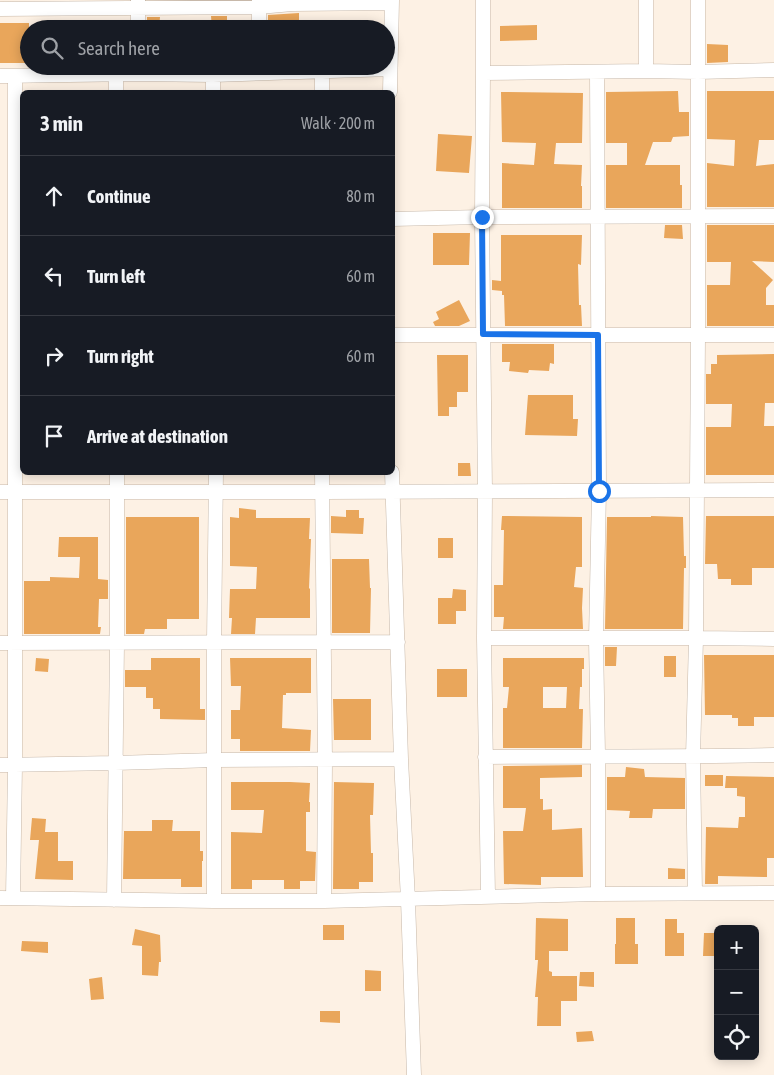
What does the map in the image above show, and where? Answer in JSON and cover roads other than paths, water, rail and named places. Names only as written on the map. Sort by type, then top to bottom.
[{"type":"street","points":[[483,0],[482,217],[486,492],[484,638],[488,896]]},
{"type":"street","points":[[646,0],[646,70]]},
{"type":"street","points":[[695,893],[693,757],[697,490],[698,0]]},
{"type":"street","points":[[0,9],[138,4],[392,2],[391,20]]},
{"type":"street","points":[[258,20],[259,3]]},
{"type":"street","points":[[138,4],[138,20]]},
{"type":"street","points":[[483,73],[774,70]]},
{"type":"street","points":[[597,72],[599,491],[596,639],[598,894]]},
{"type":"street","points":[[0,76],[66,75]]},
{"type":"street","points":[[116,75],[116,90]]},
{"type":"street","points":[[213,75],[213,90]]},
{"type":"street","points":[[322,75],[322,90]]},
{"type":"street","points":[[390,75],[390,90]]},
{"type":"street","points":[[15,76],[12,220],[18,339],[14,492],[15,765],[7,898],[324,901],[598,894],[774,893]]},
{"type":"street","points":[[395,219],[774,216]]},
{"type":"street","points":[[395,335],[774,334]]},
{"type":"street","points":[[0,339],[18,339]]},
{"type":"street","points":[[114,900],[117,475]]},
{"type":"street","points":[[214,901],[216,475]]},
{"type":"street","points":[[322,475],[325,760],[324,901]]},
{"type":"street","points":[[392,475],[414,1075]]},
{"type":"street","points":[[0,492],[774,490]]},
{"type":"street","points":[[484,638],[774,639]]},
{"type":"street","points":[[0,643],[398,642]]},
{"type":"street","points":[[485,757],[693,757],[774,754]]},
{"type":"street","points":[[0,765],[215,760],[401,759]]}]
